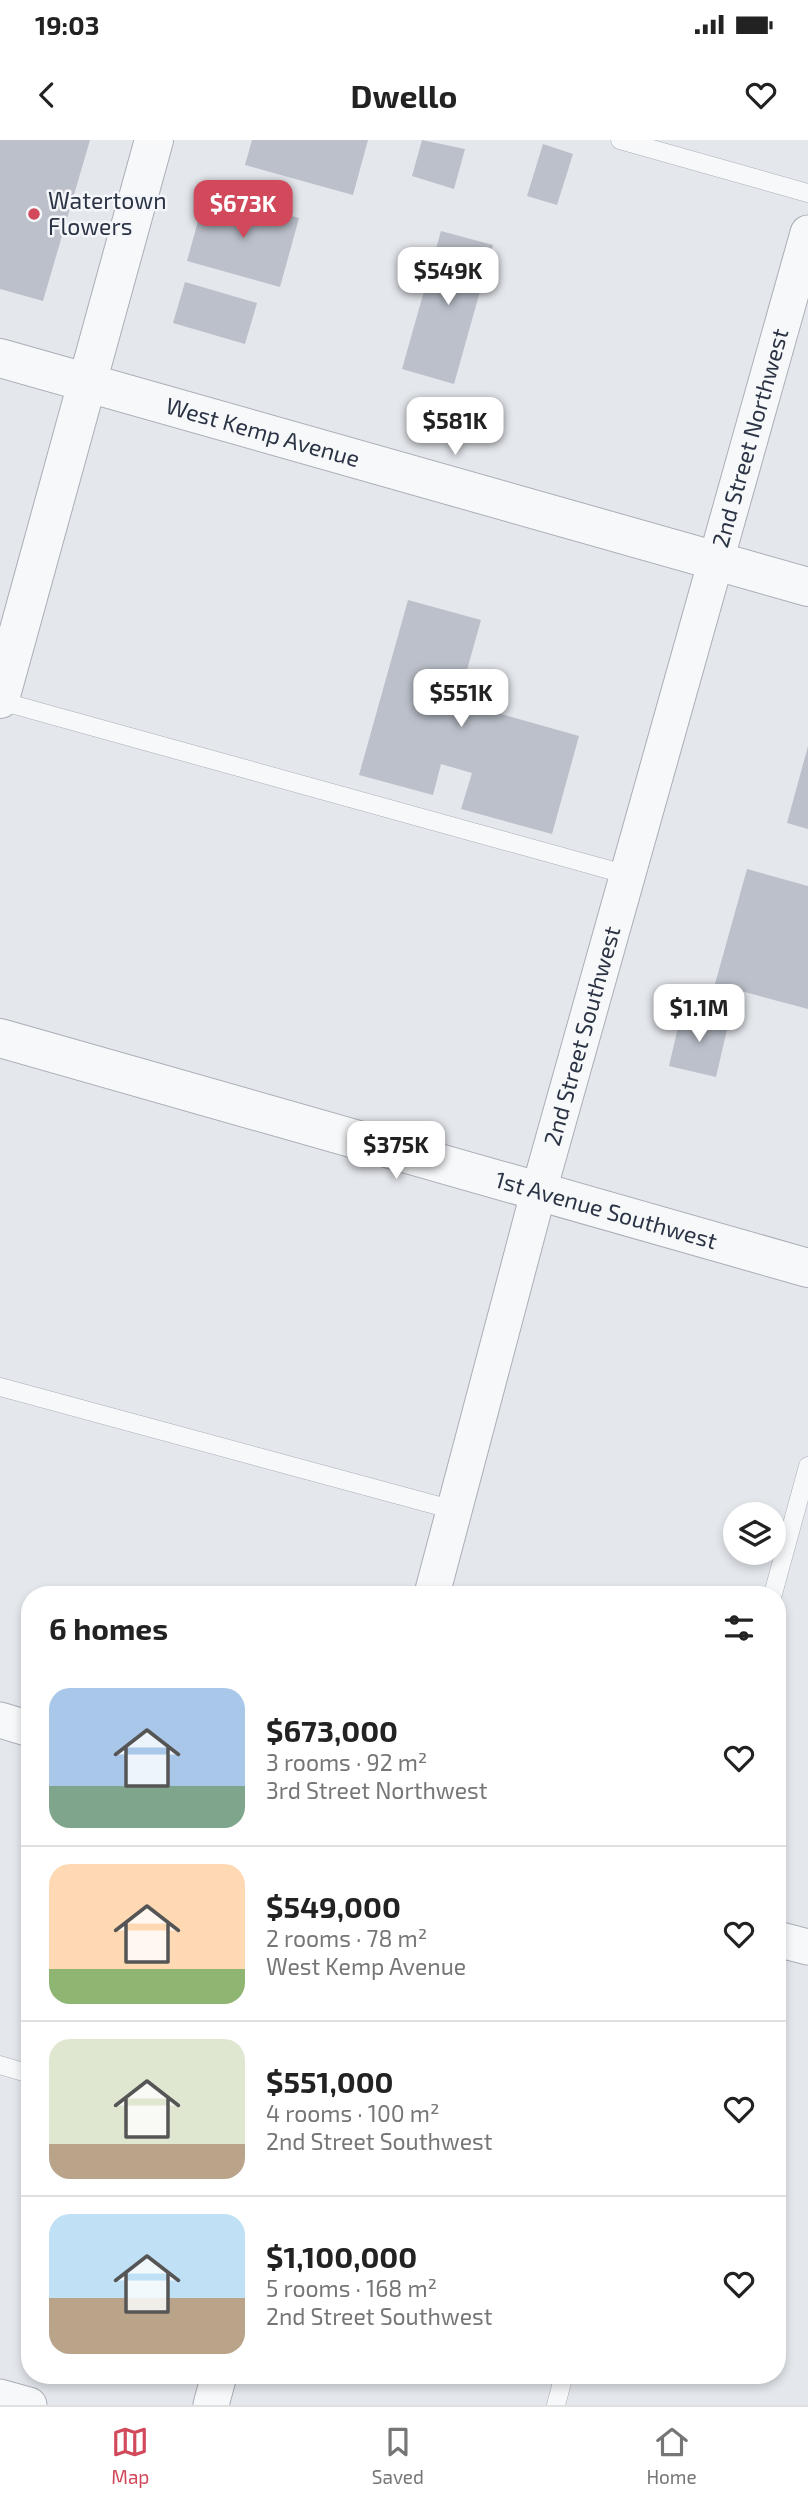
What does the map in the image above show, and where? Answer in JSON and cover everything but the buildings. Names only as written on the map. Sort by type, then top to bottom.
[{"type":"street","points":[[0,700],[154,140]]},
{"type":"street","name":"2nd Street Northwest","points":[[716,562],[808,233]]},
{"type":"street","name":"West Kemp Avenue","points":[[0,358],[808,587]]},
{"type":"street","name":"2nd Street Southwest","points":[[434,1586],[540,1190],[716,562]]},
{"type":"street","name":"1st Avenue Southwest","points":[[0,1038],[808,1268]]},
{"type":"street","points":[[0,1720],[21,1726]]},
{"type":"street","points":[[786,1941],[808,1947]]},
{"type":"street","points":[[211,2405],[217,2384]]},
{"type":"street","points":[[0,2397],[29,2405]]},
{"type":"lane","points":[[620,140],[808,193]]},
{"type":"lane","points":[[0,700],[628,875]]},
{"type":"lane","points":[[0,1387],[454,1510]]},
{"type":"lane","points":[[775,1586],[808,1466]]},
{"type":"lane","points":[[0,2065],[21,2071]]},
{"type":"lane","points":[[556,2405],[562,2384]]},
{"type":"place","name":"Watertown Flowers","points":[[34,214]]}]
